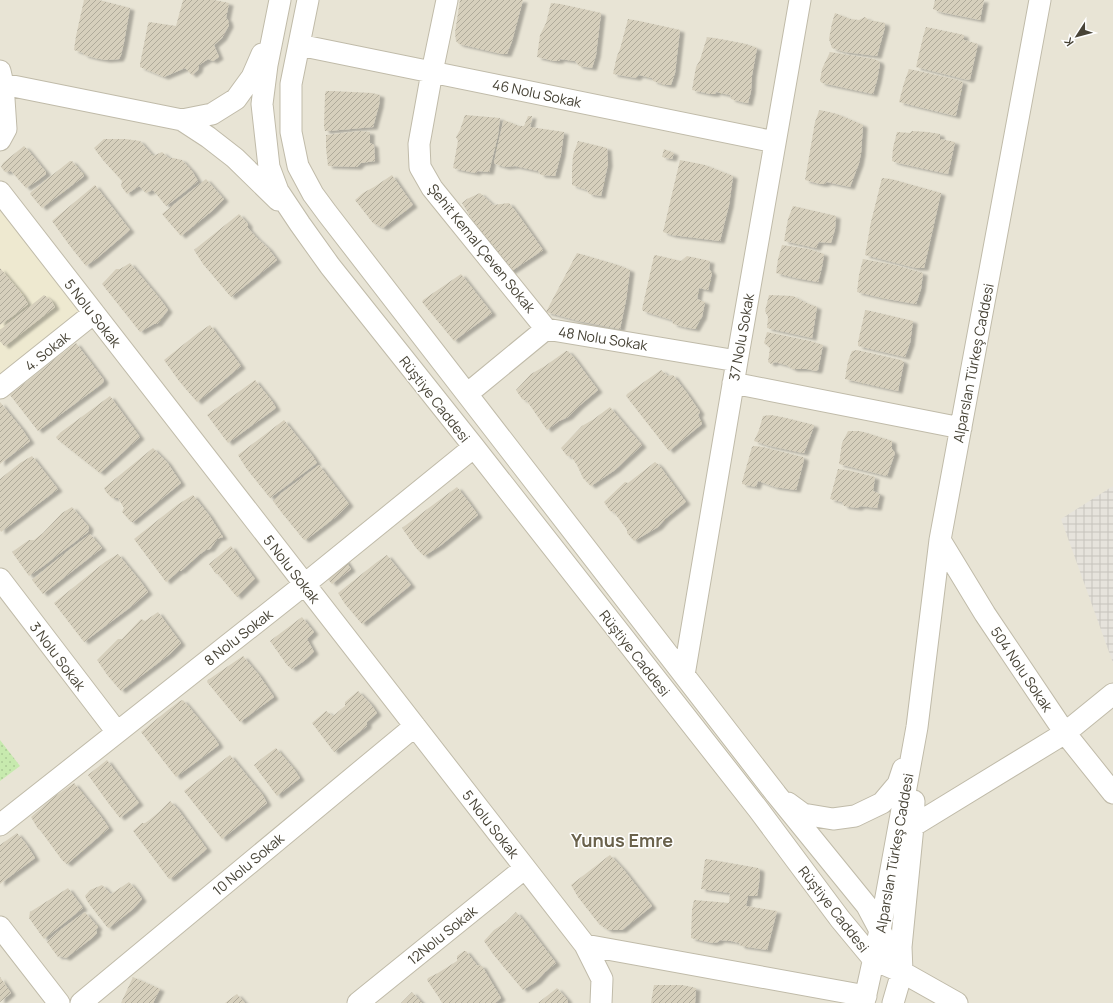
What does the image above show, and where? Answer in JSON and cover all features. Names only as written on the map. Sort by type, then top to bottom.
[{"type":"street","name":"Rüştiye Caddesi","points":[[280,0],[266,65],[262,104],[269,167],[278,191],[330,266],[758,809],[840,919],[874,960],[902,972]]},
{"type":"street","name":"Rüştiye Caddesi","points":[[308,0],[291,84],[291,132],[298,166],[313,194],[326,213],[776,794],[867,906],[902,972]]},
{"type":"street","name":"Şehit Kemal Çeven Sokak","points":[[447,0],[419,144],[420,167],[432,188],[546,329]]},
{"type":"street","name":"37 Nolu Sokak","points":[[684,675],[800,0]]},
{"type":"street","name":"Alparslan Türkeş Caddesi","points":[[865,999],[880,930],[916,727],[940,540],[1040,0]]},
{"type":"street","points":[[182,120],[212,114],[236,99],[252,77],[275,26]]},
{"type":"street","name":"46 Nolu Sokak","points":[[299,44],[775,142]]},
{"type":"street","points":[[0,140],[6,129],[2,77],[182,120],[208,137],[235,158],[300,224]]},
{"type":"street","name":"5 Nolu Sokak","points":[[0,192],[585,945],[602,979],[601,1003]]},
{"type":"street","name":"4. Sokak","points":[[0,388],[94,313]]},
{"type":"street","name":"48 Nolu Sokak","points":[[467,394],[546,329],[737,361]]},
{"type":"street","points":[[733,383],[961,428]]},
{"type":"street","name":"8 Nolu Sokak","points":[[0,825],[305,584],[474,447]]},
{"type":"street","name":"504 Nolu Sokak","points":[[940,540],[985,614],[1066,733],[1113,793]]},
{"type":"street","name":"3 Nolu Sokak","points":[[0,579],[117,732]]},
{"type":"street","points":[[913,826],[1066,733],[1113,694]]},
{"type":"street","name":"10 Nolu Sokak","points":[[81,1003],[415,726]]},
{"type":"street","points":[[776,794],[803,814],[833,819],[855,816],[882,803],[898,784],[916,727]]},
{"type":"street","name":"Alparslan Türkeş Caddesi","points":[[893,1003],[902,972],[901,946],[913,826],[916,727]]},
{"type":"street","name":"12Nolu Sokak","points":[[358,1003],[525,868]]},
{"type":"street","points":[[0,928],[59,1003]]},
{"type":"street","points":[[585,945],[865,999]]},
{"type":"street","points":[[902,972],[957,1003]]},
{"type":"shaded area","points":[[0,0],[1113,0],[1113,1003],[0,1003]]},
{"type":"shaded area","points":[[0,206],[82,315],[0,380]]},
{"type":"shaded area","points":[[1113,486],[1113,663],[1061,519]]},
{"type":"green space","points":[[0,740],[20,766],[0,781]]},
{"type":"building","points":[[84,0],[99,0],[130,8],[124,42],[119,59],[106,60],[95,58],[74,50]]},
{"type":"building","points":[[183,0],[214,0],[229,3],[226,18],[229,25],[222,38],[214,45],[219,57],[213,61],[208,59],[199,65],[198,70],[192,75],[185,68],[164,77],[140,67],[149,22],[176,26]]},
{"type":"building","points":[[460,0],[523,0],[507,54],[459,44],[456,41],[455,33]]},
{"type":"building","points":[[935,0],[984,0],[980,20],[940,12],[933,9]]},
{"type":"building","points":[[551,3],[601,13],[596,55],[592,68],[579,66],[575,61],[560,59],[559,61],[554,61],[537,57],[540,35],[546,23]]},
{"type":"building","points":[[835,13],[850,19],[859,20],[865,17],[869,20],[885,23],[877,56],[845,52],[832,48],[829,39]]},
{"type":"building","points":[[628,19],[680,30],[675,73],[671,85],[653,81],[652,78],[639,75],[636,78],[613,74]]},
{"type":"building","points":[[926,27],[964,35],[964,40],[978,44],[970,79],[968,80],[916,67]]},
{"type":"building","points":[[707,37],[746,44],[757,48],[748,103],[731,99],[730,95],[716,92],[715,94],[710,94],[692,90],[696,67],[700,60]]},
{"type":"building","points":[[830,52],[879,61],[880,64],[873,94],[822,83],[820,81],[822,69]]},
{"type":"building","points":[[909,69],[963,82],[955,116],[899,102]]},
{"type":"building","points":[[326,91],[372,93],[380,95],[373,127],[325,131]]},
{"type":"building","points":[[820,110],[837,114],[863,125],[859,163],[850,187],[827,182],[820,184],[805,180],[815,122]]},
{"type":"building","points":[[465,115],[500,118],[498,135],[489,172],[478,171],[475,173],[453,168],[458,141],[456,137]]},
{"type":"building","points":[[528,116],[532,116],[530,127],[564,132],[561,154],[555,176],[541,175],[538,171],[515,166],[505,167],[495,164],[494,162],[504,120],[519,126],[524,126]]},
{"type":"building","points":[[361,131],[370,132],[370,143],[374,145],[375,161],[361,163],[357,167],[328,166],[326,135]]},
{"type":"building","points":[[912,131],[940,134],[940,139],[955,142],[948,174],[892,161],[893,148],[897,132],[910,133]]},
{"type":"building","points":[[104,139],[140,141],[153,156],[162,152],[169,158],[182,160],[192,171],[198,181],[166,206],[153,190],[146,193],[139,186],[127,194],[121,186],[122,181],[94,148]]},
{"type":"building","points":[[578,141],[607,148],[608,164],[601,196],[589,194],[587,190],[572,185],[573,155]]},
{"type":"building","points":[[24,146],[46,172],[46,174],[26,188],[11,171],[5,172],[1,167],[3,163]]},
{"type":"building","points":[[664,149],[674,153],[672,159],[662,157]]},
{"type":"building","points":[[680,160],[705,165],[733,176],[729,205],[720,241],[672,235],[663,232]]},
{"type":"building","points":[[70,161],[72,161],[84,175],[83,177],[42,208],[30,194],[31,192]]},
{"type":"building","points":[[392,175],[413,205],[383,228],[373,223],[355,200],[363,193]]},
{"type":"building","points":[[882,178],[891,179],[941,193],[924,268],[916,268],[865,255],[871,222]]},
{"type":"building","points":[[206,179],[224,199],[212,211],[181,236],[162,214]]},
{"type":"building","points":[[95,185],[130,230],[86,266],[52,221]]},
{"type":"building","points":[[480,193],[493,205],[509,203],[543,250],[507,274],[462,203]]},
{"type":"building","points":[[793,206],[836,216],[835,229],[831,243],[819,242],[816,248],[784,241],[788,219]]},
{"type":"building","points":[[239,214],[248,224],[248,228],[268,248],[277,260],[231,297],[203,264],[194,250]]},
{"type":"building","points":[[782,245],[809,249],[824,254],[818,282],[776,273]]},
{"type":"building","points":[[577,253],[630,270],[620,329],[579,321],[546,312]]},
{"type":"building","points":[[655,255],[681,261],[687,256],[710,261],[709,269],[712,273],[708,290],[699,288],[697,299],[705,302],[702,317],[695,329],[673,324],[672,320],[643,311],[642,309]]},
{"type":"building","points":[[863,259],[895,265],[923,273],[921,289],[916,304],[857,292]]},
{"type":"building","points":[[130,263],[168,310],[157,324],[154,324],[140,332],[102,284],[116,269],[120,269]]},
{"type":"building","points":[[0,268],[22,294],[28,304],[0,325]]},
{"type":"building","points":[[461,274],[492,313],[454,341],[422,302]]},
{"type":"building","points":[[44,295],[51,300],[55,307],[4,346],[0,341],[0,330]]},
{"type":"building","points":[[769,295],[793,296],[817,307],[812,338],[767,328],[768,317],[765,311]]},
{"type":"building","points":[[866,310],[913,321],[910,343],[905,357],[858,346]]},
{"type":"building","points":[[210,325],[241,366],[197,402],[164,360]]},
{"type":"building","points":[[767,332],[823,345],[818,370],[793,369],[786,365],[775,362],[771,364],[768,362],[770,348],[764,343]]},
{"type":"building","points":[[76,343],[104,380],[103,383],[38,431],[10,395]]},
{"type":"building","points":[[857,350],[904,362],[898,391],[845,379],[848,361],[852,351]]},
{"type":"building","points":[[568,351],[575,359],[598,390],[568,417],[559,421],[547,430],[527,401],[522,399],[516,390],[531,374]]},
{"type":"building","points":[[661,370],[668,376],[673,375],[687,393],[700,412],[698,415],[702,424],[669,451],[626,396]]},
{"type":"building","points":[[255,380],[276,408],[228,443],[207,415]]},
{"type":"building","points":[[110,396],[140,437],[100,473],[56,437]]},
{"type":"building","points":[[0,402],[30,441],[0,464]]},
{"type":"building","points":[[610,407],[642,445],[615,470],[591,486],[583,478],[571,456],[567,456],[561,448],[582,426]]},
{"type":"building","points":[[771,415],[814,425],[804,453],[754,441],[763,416]]},
{"type":"building","points":[[284,420],[317,463],[270,498],[246,468],[238,455]]},
{"type":"building","points":[[848,431],[859,431],[892,441],[892,449],[895,453],[887,476],[839,464],[842,443]]},
{"type":"building","points":[[754,446],[803,457],[803,464],[796,490],[775,487],[758,481],[756,487],[742,484],[752,447]]},
{"type":"building","points":[[153,448],[167,462],[181,483],[133,522],[131,522],[122,512],[124,508],[118,498],[112,498],[104,488]]},
{"type":"building","points":[[32,456],[58,489],[1,532],[0,479],[20,463]]},
{"type":"building","points":[[655,462],[659,465],[686,502],[665,519],[658,527],[634,541],[627,533],[627,530],[614,512],[610,511],[604,502],[625,482],[628,483]]},
{"type":"building","points":[[319,465],[349,504],[337,516],[304,540],[273,501]]},
{"type":"building","points":[[838,469],[875,477],[873,491],[880,494],[877,508],[861,506],[857,508],[844,506],[842,502],[830,499]]},
{"type":"building","points":[[457,487],[478,515],[440,546],[424,556],[416,548],[402,528]]},
{"type":"building","points":[[193,495],[209,515],[223,537],[217,539],[210,549],[200,554],[166,582],[134,539],[177,505]]},
{"type":"building","points":[[72,507],[89,527],[88,532],[29,576],[12,552],[29,540],[34,540],[43,533],[62,513]]},
{"type":"building","points":[[90,534],[102,548],[43,594],[32,580]]},
{"type":"building","points":[[231,546],[255,579],[237,597],[209,564]]},
{"type":"building","points":[[118,554],[148,592],[84,642],[54,603],[105,562]]},
{"type":"building","points":[[387,555],[411,585],[362,624],[338,593]]},
{"type":"building","points":[[343,557],[351,569],[332,584],[323,573]]},
{"type":"building","points":[[158,612],[181,643],[170,654],[121,691],[97,660],[118,639],[122,639],[141,619],[145,621]]},
{"type":"building","points":[[302,617],[314,632],[307,639],[314,652],[292,669],[287,665],[270,641]]},
{"type":"building","points":[[243,656],[259,675],[274,697],[240,722],[207,682]]},
{"type":"building","points":[[358,691],[370,703],[377,713],[367,722],[367,726],[334,752],[312,723],[326,711],[333,716],[345,706],[345,702]]},
{"type":"building","points":[[183,700],[219,745],[176,777],[141,732]]},
{"type":"building","points":[[276,748],[300,778],[277,796],[254,765]]},
{"type":"building","points":[[230,755],[262,794],[267,803],[222,839],[184,791]]},
{"type":"building","points":[[107,760],[139,803],[120,818],[88,775]]},
{"type":"building","points":[[74,783],[109,828],[67,864],[62,860],[38,829],[31,817],[54,797]]},
{"type":"building","points":[[170,801],[177,808],[207,849],[169,879],[133,831],[142,823],[148,821]]},
{"type":"building","points":[[17,833],[35,858],[0,884],[0,845]]},
{"type":"building","points":[[610,855],[624,870],[652,906],[622,930],[608,930],[599,924],[578,897],[571,885]]},
{"type":"building","points":[[707,859],[758,868],[760,870],[757,896],[748,896],[746,906],[777,911],[767,950],[741,946],[739,943],[731,941],[720,940],[712,943],[691,938],[692,910],[694,900],[729,903],[730,893],[701,889],[705,860]]},
{"type":"building","points":[[129,882],[142,899],[133,909],[109,928],[87,901],[85,896],[90,890],[102,885],[111,894]]},
{"type":"building","points":[[68,888],[83,908],[44,939],[29,918],[30,912]]},
{"type":"building","points":[[85,912],[98,927],[96,930],[97,933],[66,958],[60,956],[58,957],[47,942],[56,933]]},
{"type":"building","points":[[516,912],[556,963],[537,981],[523,990],[484,941],[494,930],[506,922]]},
{"type":"building","points":[[466,951],[477,965],[482,966],[501,998],[495,1003],[442,1003],[427,980],[457,961],[457,956]]},
{"type":"building","points":[[0,977],[11,993],[0,1002]]},
{"type":"building","points":[[133,977],[160,989],[153,1003],[121,1003]]},
{"type":"building","points":[[654,985],[682,985],[696,988],[695,1003],[651,1003]]},
{"type":"building","points":[[557,988],[567,999],[568,1003],[538,1003]]},
{"type":"building","points":[[412,992],[422,1003],[401,1003]]},
{"type":"building","points":[[237,994],[245,1003],[225,1003]]},
{"type":"district","name":"Yunus Emre","points":[[622,840]]}]
